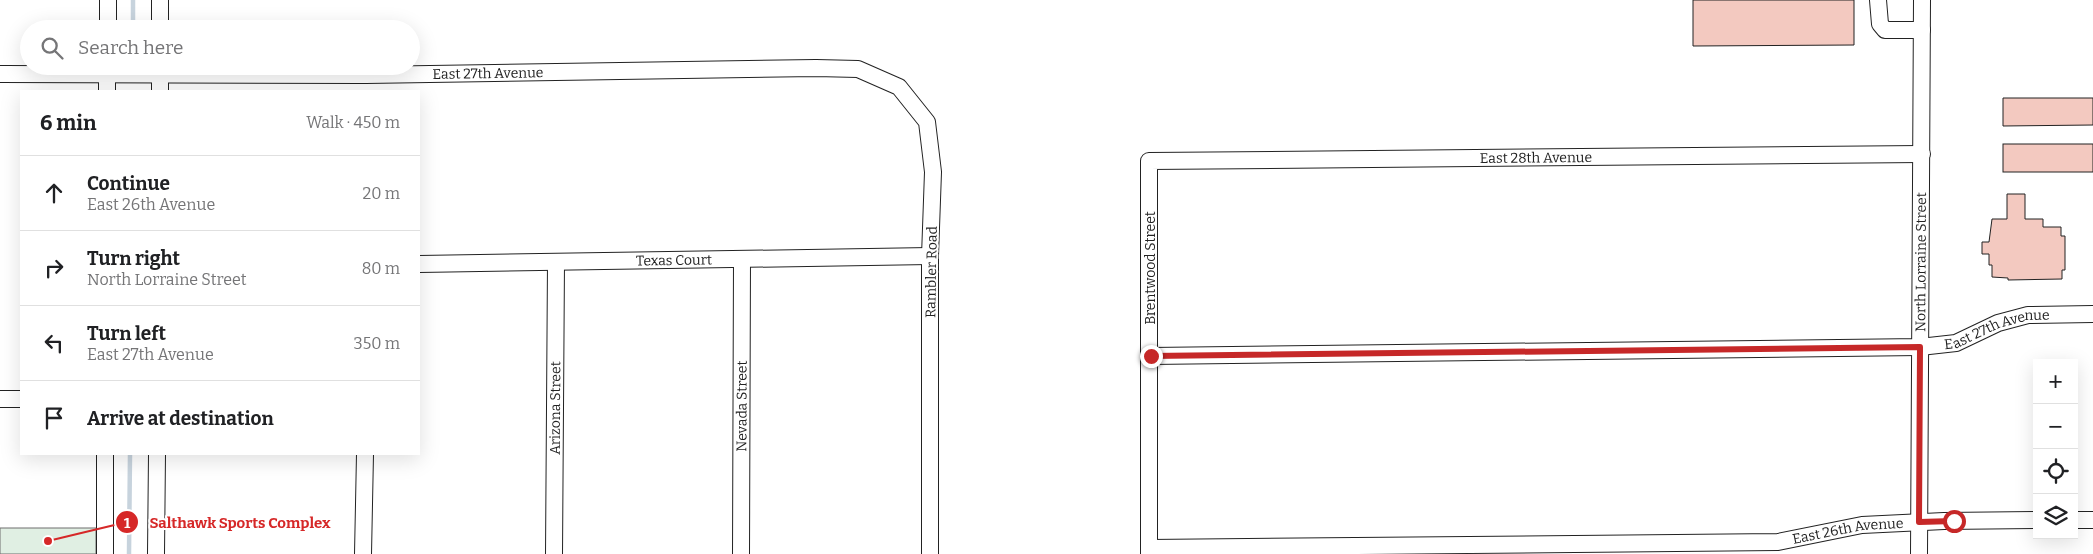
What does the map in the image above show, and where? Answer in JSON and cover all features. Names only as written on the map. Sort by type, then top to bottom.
[{"type":"street","points":[[108,0],[108,20]]},
{"type":"street","points":[[160,0],[160,20]]},
{"type":"street","points":[[1878,0],[1880,24],[1885,30],[1922,30]]},
{"type":"street","name":"North Lorraine Street","points":[[1919,554],[1922,0]]},
{"type":"street","name":"East 27th Avenue","points":[[239,75],[366,83],[816,68]]},
{"type":"street","name":"Rambler Road","points":[[816,68],[858,69],[899,87],[927,122],[933,172],[930,256],[930,554]]},
{"type":"street","name":"East 27th Avenue","points":[[0,74],[20,73]]},
{"type":"street","points":[[107,75],[107,90]]},
{"type":"street","points":[[160,75],[160,90]]},
{"type":"street","name":"East 28th Avenue","points":[[1149,161],[1922,154]]},
{"type":"street","name":"Brentwood Street","points":[[1149,161],[1151,356],[1149,551]]},
{"type":"street","name":"Texas Court","points":[[420,264],[930,256]]},
{"type":"street","name":"Nevada Street","points":[[741,554],[742,260]]},
{"type":"street","name":"Arizona Street","points":[[554,554],[556,262]]},
{"type":"street","name":"East 27th Avenue","points":[[1151,356],[1920,347],[1956,343],[1998,323],[2028,315],[2093,314]]},
{"type":"street","points":[[0,399],[20,399]]},
{"type":"street","points":[[105,455],[105,554]]},
{"type":"street","points":[[156,554],[157,455]]},
{"type":"street","points":[[363,554],[365,455]]},
{"type":"street","name":"East 26th Avenue","points":[[1149,551],[1778,542],[1862,526],[1919,522],[2033,520]]},
{"type":"street","points":[[2078,520],[2093,520]]},
{"type":"green space","points":[[0,528],[96,528],[96,554],[0,554]]},
{"type":"building","points":[[1693,0],[1854,0],[1854,45],[1693,46]]},
{"type":"building","points":[[2003,98],[2093,98],[2093,125],[2003,126]]},
{"type":"building","points":[[2003,144],[2093,144],[2093,172],[2003,172]]},
{"type":"building","points":[[2007,194],[2025,194],[2025,219],[2043,219],[2043,227],[2061,227],[2061,236],[2065,236],[2065,270],[2062,270],[2062,279],[2008,280],[2008,278],[1992,277],[1992,265],[1989,265],[1989,254],[1982,254],[1982,242],[1989,242],[1992,219],[2007,219]]},
{"type":"waterway","points":[[133,0],[133,20]]},
{"type":"waterway","points":[[129,554],[130,455]]},
{"type":"place","name":"Salthawk Sports Complex","points":[[48,541]]},
{"type":"route","points":[[1151,356],[1920,347],[1919,522],[1954,521]]}]
